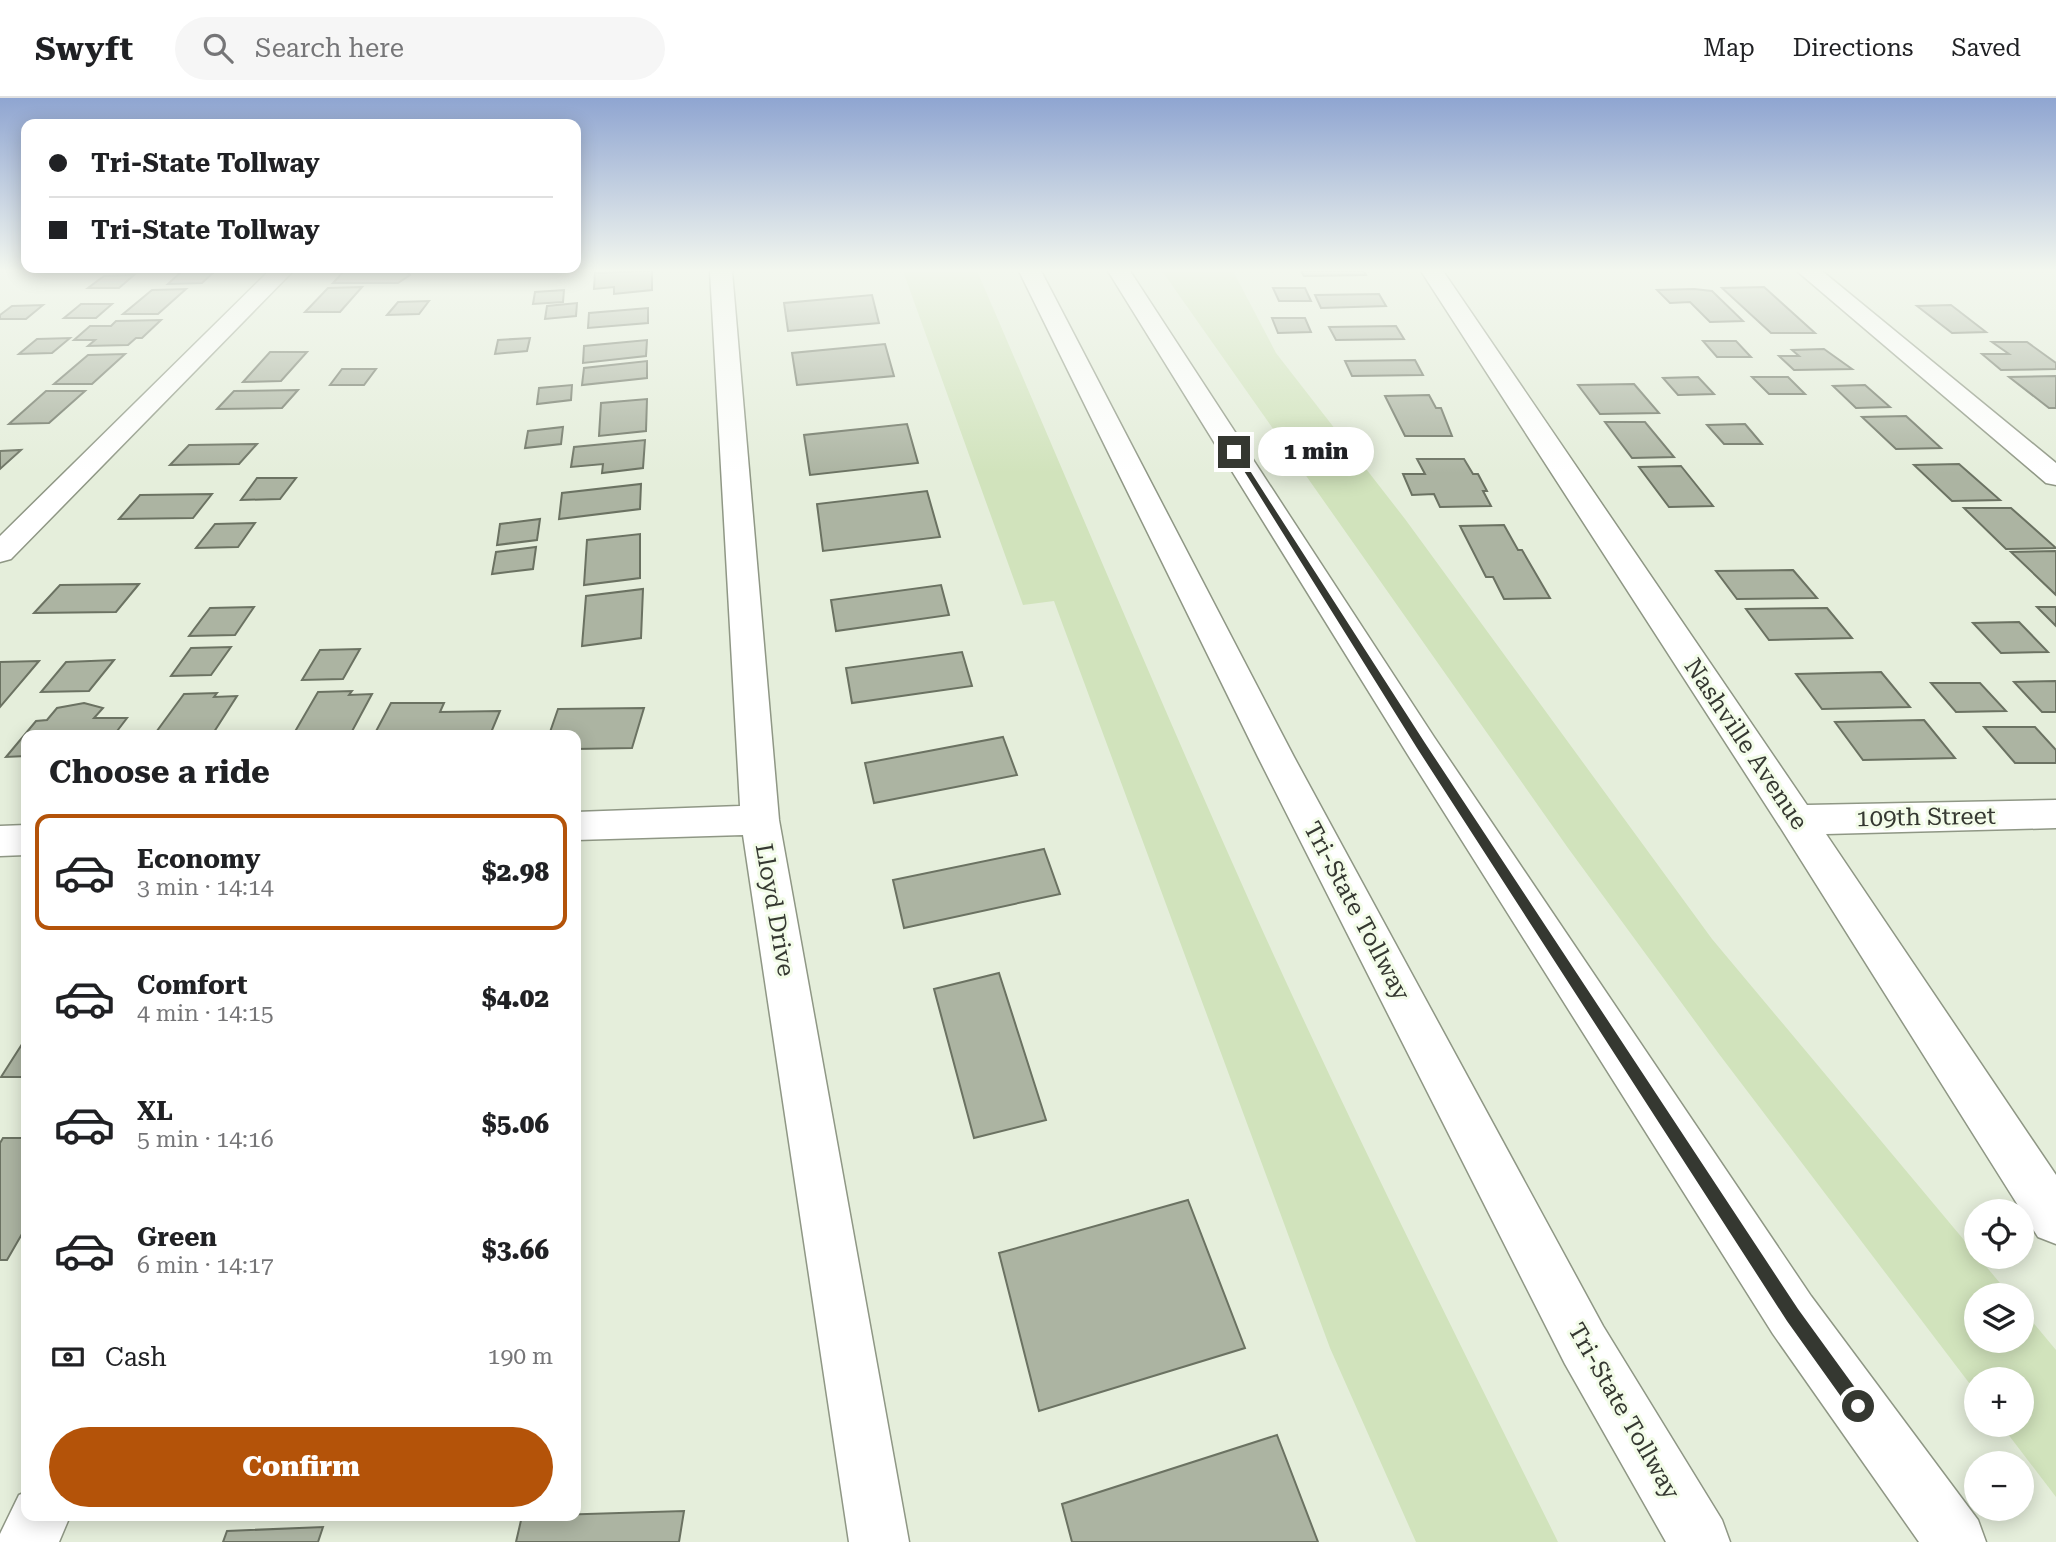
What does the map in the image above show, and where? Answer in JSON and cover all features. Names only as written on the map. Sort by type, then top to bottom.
[{"type":"main road","points":[[0,553],[215,338]]},
{"type":"main road","name":"Lloyd Drive","points":[[726,338],[760,820],[879,1542]]},
{"type":"main road","name":"Tri-State Tollway","points":[[1064,338],[1276,757],[1577,1332],[1700,1542]]},
{"type":"main road","points":[[1162,338],[1421,746],[1785,1303],[1956,1542]]},
{"type":"main road","name":"Nashville Avenue","points":[[1477,338],[1797,820],[2056,1219]]},
{"type":"main road","points":[[1889,338],[2056,477]]},
{"type":"main road","name":"109th Street","points":[[1797,820],[2056,814]]},
{"type":"main road","points":[[581,826],[760,820]]},
{"type":"main road","points":[[0,841],[21,840]]},
{"type":"main road","points":[[27,1542],[38,1521]]},
{"type":"green space","points":[[927,338],[1006,338],[1185,755],[1292,995],[1558,1542],[1416,1542],[1330,1348],[1054,601],[1023,605]]},
{"type":"green space","points":[[1209,338],[1268,338],[1276,353],[1405,519],[1712,939],[1964,1240],[1964,1269],[1988,1269],[2000,1283],[1964,1283],[1964,1353],[2034,1353],[2034,1324],[2056,1350],[2056,1497],[2034,1468],[2034,1451],[2021,1451],[2010,1437],[2034,1437],[2034,1367],[1964,1367],[1964,1376],[1719,1054],[1568,848]]},
{"type":"building","points":[[70,338],[52,353],[19,354],[37,339]]},
{"type":"building","points":[[136,338],[128,345],[88,346],[95,340],[74,340]]},
{"type":"building","points":[[530,338],[527,351],[495,354],[498,340]]},
{"type":"building","points":[[1335,338],[1404,339],[1336,340]]},
{"type":"building","points":[[647,340],[646,356],[583,363],[584,346]]},
{"type":"building","points":[[1703,341],[1736,341],[1751,357],[1717,357]]},
{"type":"building","points":[[1992,342],[2027,342],[2056,363],[2056,369],[2001,370],[1982,354],[2009,354]]},
{"type":"building","points":[[885,344],[894,376],[797,385],[792,353]]},
{"type":"building","points":[[1824,349],[1852,369],[1794,370],[1779,356],[1799,356],[1792,350]]},
{"type":"building","points":[[270,352],[307,352],[281,381],[243,382]]},
{"type":"building","points":[[125,354],[92,384],[54,384],[88,355]]},
{"type":"building","points":[[1415,360],[1423,375],[1352,376],[1345,361]]},
{"type":"building","points":[[647,361],[647,378],[582,385],[584,368]]},
{"type":"building","points":[[342,369],[376,369],[364,385],[330,385]]},
{"type":"building","points":[[2056,376],[2056,408],[2049,408],[2009,377]]},
{"type":"building","points":[[1698,377],[1714,394],[1678,395],[1663,378]]},
{"type":"building","points":[[1752,377],[1788,377],[1805,394],[1769,394]]},
{"type":"building","points":[[1634,384],[1659,413],[1600,414],[1578,385]]},
{"type":"building","points":[[572,385],[571,400],[537,404],[539,388]]},
{"type":"building","points":[[1865,385],[1890,407],[1856,408],[1833,386]]},
{"type":"building","points":[[298,390],[282,408],[217,409],[234,391]]},
{"type":"building","points":[[46,391],[85,391],[49,423],[9,424]]},
{"type":"building","points":[[1429,395],[1436,408],[1441,408],[1452,436],[1405,436],[1385,396]]},
{"type":"building","points":[[647,399],[646,431],[599,436],[601,403]]},
{"type":"building","points":[[1906,416],[1941,448],[1896,449],[1862,417]]},
{"type":"building","points":[[1605,422],[1645,422],[1674,457],[1632,458]]},
{"type":"building","points":[[907,424],[918,463],[810,475],[804,435]]},
{"type":"building","points":[[1745,424],[1762,444],[1724,444],[1707,425]]},
{"type":"building","points":[[563,427],[561,444],[525,448],[528,431]]},
{"type":"building","points":[[645,440],[643,468],[602,473],[603,464],[571,467],[574,447]]},
{"type":"building","points":[[257,444],[239,464],[170,465],[189,445]]},
{"type":"building","points":[[21,450],[0,469],[0,451]]},
{"type":"building","points":[[1417,459],[1464,459],[1473,474],[1478,474],[1491,506],[1440,507],[1434,494],[1412,495],[1403,474],[1425,474]]},
{"type":"building","points":[[1959,464],[2000,500],[1952,501],[1914,465]]},
{"type":"building","points":[[1681,466],[1713,506],[1669,507],[1639,467]]},
{"type":"building","points":[[257,478],[296,478],[280,499],[241,500]]},
{"type":"building","points":[[641,484],[640,509],[559,519],[562,493]]},
{"type":"building","points":[[927,491],[940,537],[823,551],[817,504]]},
{"type":"building","points":[[212,494],[193,518],[119,519],[140,495]]},
{"type":"building","points":[[1964,508],[2011,508],[2056,548],[2006,549]]},
{"type":"building","points":[[540,519],[537,540],[497,545],[500,524]]},
{"type":"building","points":[[255,523],[238,547],[196,548],[215,524]]},
{"type":"building","points":[[1504,525],[1550,598],[1504,599],[1493,577],[1486,577],[1460,526]]},
{"type":"building","points":[[640,534],[640,578],[584,585],[587,540]]},
{"type":"building","points":[[536,547],[533,569],[492,574],[496,552]]},
{"type":"building","points":[[2056,551],[2056,595],[2011,552]]},
{"type":"building","points":[[1793,570],[1817,598],[1737,599],[1716,571]]},
{"type":"building","points":[[139,584],[116,612],[34,613],[60,585]]},
{"type":"building","points":[[941,585],[949,615],[836,631],[831,600]]},
{"type":"building","points":[[643,589],[641,638],[582,646],[586,596]]},
{"type":"building","points":[[254,607],[235,635],[189,636],[210,608]]},
{"type":"building","points":[[2037,607],[2056,607],[2056,626]]},
{"type":"building","points":[[1827,608],[1852,638],[1769,640],[1746,609]]},
{"type":"building","points":[[2019,622],[2048,652],[2001,653],[1973,623]]},
{"type":"building","points":[[231,647],[211,675],[171,676],[191,648]]},
{"type":"building","points":[[360,649],[343,679],[302,680],[320,650]]},
{"type":"building","points":[[962,652],[972,686],[852,703],[846,668]]},
{"type":"building","points":[[114,660],[89,691],[41,692],[66,662]]},
{"type":"building","points":[[39,661],[0,707],[0,662]]},
{"type":"building","points":[[1881,672],[1910,707],[1822,709],[1796,674]]},
{"type":"building","points":[[2056,681],[2056,712],[2042,712],[2014,682]]},
{"type":"building","points":[[1931,683],[1980,683],[2006,711],[1956,712]]},
{"type":"building","points":[[352,691],[349,695],[372,694],[353,730],[296,730],[318,692]]},
{"type":"building","points":[[217,693],[214,697],[237,696],[215,730],[158,730],[184,694]]},
{"type":"building","points":[[84,703],[103,708],[94,718],[127,718],[118,730],[28,730],[36,721],[47,720],[57,708]]},
{"type":"building","points":[[391,703],[444,703],[440,712],[500,711],[492,730],[377,730]]},
{"type":"building","points":[[644,708],[632,748],[581,749],[581,730],[551,730],[558,709]]},
{"type":"building","points":[[1924,720],[1955,758],[1863,760],[1835,722]]},
{"type":"building","points":[[1984,727],[2035,727],[2056,750],[2056,763],[2015,763]]},
{"type":"building","points":[[1003,737],[1017,775],[874,803],[865,763]]},
{"type":"building","points":[[21,739],[21,756],[6,757]]},
{"type":"building","points":[[1044,849],[1060,894],[904,928],[893,880]]},
{"type":"building","points":[[999,973],[1046,1120],[974,1138],[934,989]]},
{"type":"building","points":[[21,1046],[21,1077],[1,1077]]},
{"type":"building","points":[[3,1138],[21,1138],[21,1236],[7,1260],[0,1260],[0,1143]]},
{"type":"building","points":[[1188,1200],[1245,1348],[1039,1411],[999,1253]]},
{"type":"building","points":[[1277,1435],[1318,1542],[1072,1542],[1062,1504]]},
{"type":"building","points":[[684,1511],[679,1542],[516,1542],[521,1521],[581,1521],[581,1514]]},
{"type":"building","points":[[323,1527],[318,1542],[223,1542],[227,1531]]},
{"type":"route","points":[[1234,452],[1421,746],[1793,1315],[1858,1406]]}]
